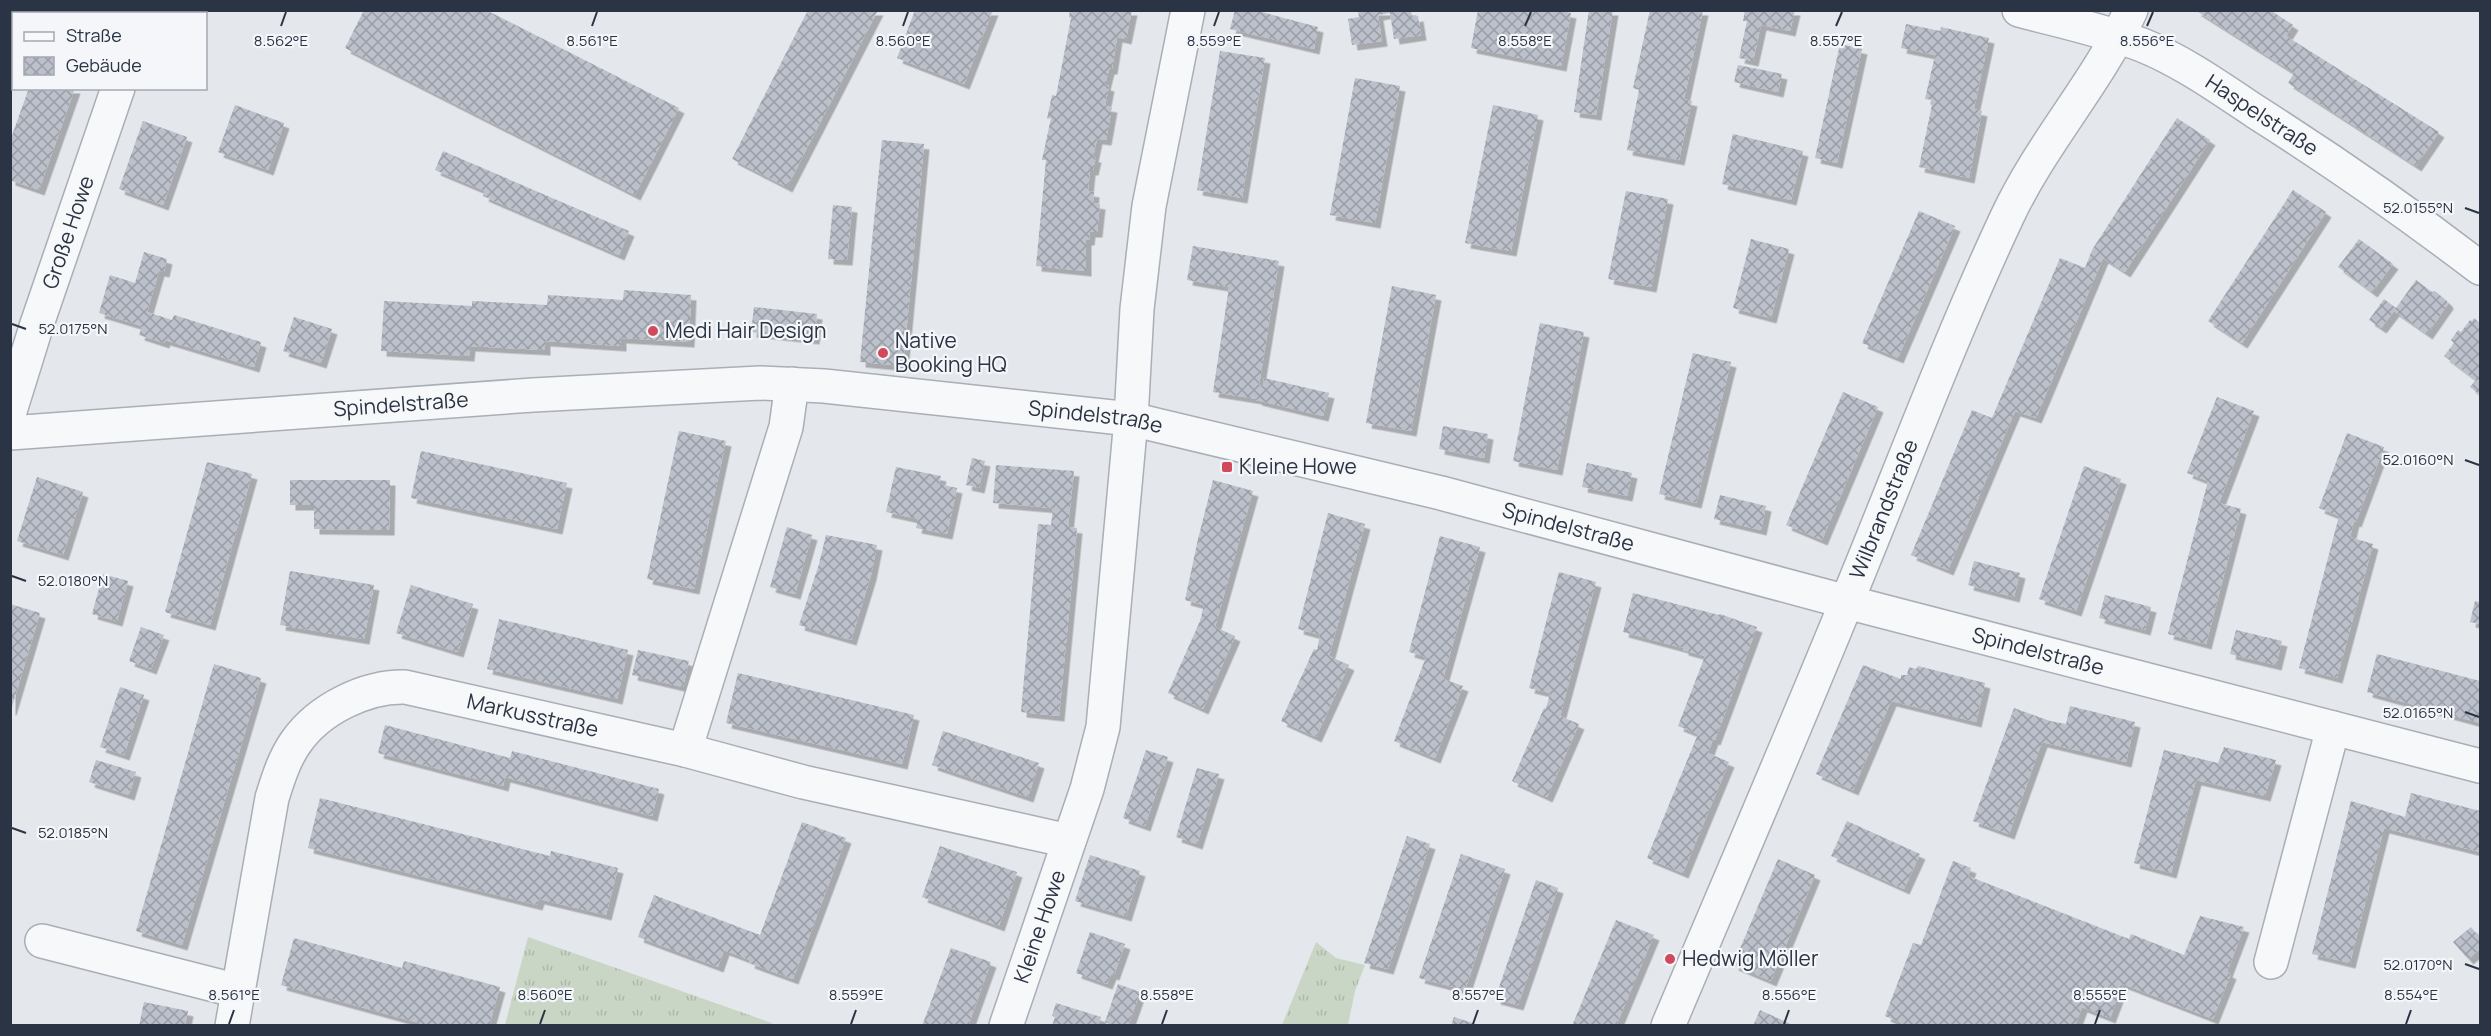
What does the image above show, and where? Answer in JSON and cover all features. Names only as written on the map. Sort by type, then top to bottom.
[{"type":"street","name":"Kleine Howe","points":[[1006,1026],[1097,755],[1103,727],[1131,419],[1137,309],[1149,206],[1188,10]]},
{"type":"street","name":"Haspelstraße","points":[[2019,10],[2125,24],[2144,46],[2195,73],[2290,133],[2378,192],[2481,268]]},
{"type":"street","name":"Wilbrandstraße","points":[[1668,1026],[1847,602],[1928,400],[2008,216],[2046,149],[2125,24]]},
{"type":"street","name":"Große Howe","points":[[10,411],[117,90]]},
{"type":"street","name":"Spindelstraße","points":[[10,433],[523,396],[720,385],[792,384],[1131,419],[1432,491],[1847,602],[2481,766]]},
{"type":"street","points":[[684,750],[786,427],[792,384]]},
{"type":"street","name":"Markusstraße","points":[[232,1026],[272,798],[280,772],[297,741],[320,719],[350,698],[388,686],[405,687],[684,750],[803,782],[1069,841]]},
{"type":"street","points":[[2271,962],[2333,728]]},
{"type":"street","points":[[42,941],[237,992]]},
{"type":"green space","points":[[528,937],[772,1023],[770,1026],[505,1025]]},
{"type":"green space","points":[[1316,942],[1336,958],[1365,965],[1355,991],[1348,1025],[1282,1025]]},
{"type":"building","points":[[364,10],[486,10],[679,108],[635,195],[345,48]]},
{"type":"building","points":[[808,10],[878,10],[787,187],[732,159]]},
{"type":"building","points":[[915,10],[993,10],[964,84],[897,58]]},
{"type":"building","points":[[1070,10],[1132,10],[1126,39],[1117,37],[1112,69],[1109,69],[1105,85],[1109,86],[1105,106],[1112,107],[1106,140],[1097,139],[1093,157],[1096,157],[1093,170],[1090,170],[1088,191],[1094,192],[1093,203],[1100,204],[1097,232],[1090,232],[1089,240],[1086,240],[1086,271],[1036,266],[1046,160],[1042,160],[1051,118],[1047,119],[1052,95],[1056,96],[1071,18],[1069,17]]},
{"type":"building","points":[[1235,10],[1254,10],[1318,27],[1314,49],[1230,29]]},
{"type":"building","points":[[1358,10],[1411,10],[1412,17],[1418,16],[1421,35],[1394,39],[1390,13],[1378,15],[1382,41],[1352,45],[1348,19],[1359,17]]},
{"type":"building","points":[[1478,10],[1556,10],[1571,13],[1561,66],[1471,48]]},
{"type":"building","points":[[1589,10],[1613,10],[1596,115],[1574,112]]},
{"type":"building","points":[[1650,10],[1703,10],[1684,99],[1692,101],[1679,160],[1627,150],[1639,90],[1633,88]]},
{"type":"building","points":[[1745,10],[1795,10],[1790,31],[1761,25],[1753,61],[1739,58],[1747,21],[1743,21]]},
{"type":"building","points":[[2195,10],[2270,10],[2293,25],[2286,36],[2439,132],[2416,166],[2288,83],[2294,73]]},
{"type":"building","points":[[1906,24],[1940,31],[1941,27],[1989,38],[1974,109],[1982,111],[1969,178],[1919,167],[1933,100],[1925,99],[1935,55],[1901,48]]},
{"type":"building","points":[[1840,44],[1862,49],[1837,163],[1815,158]]},
{"type":"building","points":[[1220,51],[1265,58],[1242,198],[1197,190]]},
{"type":"building","points":[[1738,65],[1782,74],[1778,92],[1734,82]]},
{"type":"building","points":[[1355,78],[1400,86],[1375,223],[1330,215]]},
{"type":"building","points":[[28,90],[74,90],[39,190],[10,180],[10,141]]},
{"type":"building","points":[[235,105],[284,123],[268,170],[218,152]]},
{"type":"building","points":[[1493,105],[1538,115],[1511,251],[1465,243]]},
{"type":"building","points":[[2177,118],[2210,140],[2125,272],[2103,258],[2036,418],[2015,411],[1948,570],[1911,555],[1972,410],[1992,418],[2060,258],[2085,268],[2092,250]]},
{"type":"building","points":[[143,121],[187,137],[163,205],[119,189]]},
{"type":"building","points":[[1733,134],[1803,151],[1791,200],[1722,184]]},
{"type":"building","points":[[882,140],[924,144],[903,366],[860,362]]},
{"type":"building","points":[[443,151],[629,231],[619,255],[483,196],[485,191],[435,170]]},
{"type":"building","points":[[2293,190],[2326,212],[2242,343],[2208,321]]},
{"type":"building","points":[[1626,191],[1668,199],[1651,287],[1608,279]]},
{"type":"building","points":[[833,205],[852,207],[847,260],[828,259]]},
{"type":"building","points":[[1919,211],[1955,226],[1898,358],[1862,343]]},
{"type":"building","points":[[1751,239],[1789,249],[1771,318],[1733,308]]},
{"type":"building","points":[[2359,239],[2393,264],[2372,292],[2338,267]]},
{"type":"building","points":[[1193,246],[1279,261],[1259,385],[1263,386],[1264,378],[1329,393],[1323,416],[1257,399],[1213,392],[1229,287],[1187,280]]},
{"type":"building","points":[[144,252],[167,259],[164,272],[159,271],[147,312],[172,320],[174,315],[261,342],[254,367],[165,340],[164,343],[139,335],[142,326],[99,313],[110,275],[135,283]]},
{"type":"building","points":[[2416,280],[2432,292],[2435,291],[2448,304],[2427,334],[2394,311],[2381,328],[2369,320],[2384,299],[2396,308]]},
{"type":"building","points":[[1392,286],[1436,295],[1411,431],[1366,423]]},
{"type":"building","points":[[624,290],[691,295],[689,342],[621,338],[621,346],[545,341],[545,350],[470,346],[469,356],[381,351],[384,301],[472,306],[472,301],[547,305],[548,295],[623,300]]},
{"type":"building","points":[[754,307],[817,314],[814,339],[751,332]]},
{"type":"building","points":[[294,317],[332,329],[321,363],[283,351]]},
{"type":"building","points":[[2474,318],[2480,323],[2480,395],[2470,387],[2476,380],[2444,356],[2454,343],[2451,340],[2458,330],[2461,332]]},
{"type":"building","points":[[1540,323],[1584,332],[1557,470],[1513,461]]},
{"type":"building","points":[[1693,353],[1731,362],[1696,503],[1659,494]]},
{"type":"building","points":[[1843,392],[1878,407],[1822,540],[1786,525]]},
{"type":"building","points":[[2217,397],[2254,411],[2219,503],[2241,509],[2206,644],[2168,634],[2208,481],[2187,473]]},
{"type":"building","points":[[1443,426],[1488,434],[1484,458],[1439,449]]},
{"type":"building","points":[[679,431],[726,441],[694,589],[647,579]]},
{"type":"building","points":[[2347,433],[2384,447],[2356,522],[2354,521],[2350,537],[2373,544],[2337,678],[2299,668],[2339,516],[2319,508]]},
{"type":"building","points":[[421,451],[567,483],[557,529],[411,498]]},
{"type":"building","points":[[972,458],[985,461],[979,488],[966,485]]},
{"type":"building","points":[[207,462],[252,474],[210,625],[165,612]]},
{"type":"building","points":[[1587,463],[1632,473],[1627,496],[1582,487]]},
{"type":"building","points":[[996,465],[1074,471],[1068,527],[1077,528],[1059,716],[1021,712],[1038,524],[1051,525],[1053,508],[993,503]]},
{"type":"building","points":[[2084,466],[2121,479],[2076,611],[2039,599]]},
{"type":"building","points":[[896,467],[941,476],[939,484],[957,488],[947,534],[916,528],[918,519],[886,512]]},
{"type":"building","points":[[37,477],[83,492],[63,555],[17,541]]},
{"type":"building","points":[[290,480],[390,480],[389,530],[314,529],[314,505],[290,505]]},
{"type":"building","points":[[1213,480],[1253,491],[1215,627],[1235,636],[1203,709],[1168,693],[1200,621],[1204,605],[1185,600]]},
{"type":"building","points":[[1720,495],[1766,506],[1761,530],[1714,519]]},
{"type":"building","points":[[1328,513],[1365,524],[1329,656],[1349,665],[1316,737],[1281,721],[1314,649],[1317,650],[1320,635],[1298,629]]},
{"type":"building","points":[[787,527],[812,535],[795,594],[770,587]]},
{"type":"building","points":[[826,535],[877,545],[871,575],[851,640],[799,625]]},
{"type":"building","points":[[1440,536],[1480,547],[1443,679],[1463,686],[1435,758],[1394,741],[1426,657],[1409,652]]},
{"type":"building","points":[[1974,561],[2020,573],[2014,597],[1968,585]]},
{"type":"building","points":[[290,571],[374,585],[364,639],[280,625]]},
{"type":"building","points":[[1559,572],[1596,582],[1560,716],[1579,724],[1547,797],[1512,781],[1544,708],[1546,709],[1550,693],[1529,688]]},
{"type":"building","points":[[103,574],[128,581],[117,621],[92,614]]},
{"type":"building","points":[[411,585],[473,604],[458,652],[396,633]]},
{"type":"building","points":[[1633,593],[1720,614],[1757,627],[1715,740],[1713,739],[1708,753],[1729,762],[1683,873],[1647,858],[1698,734],[1678,726],[1705,656],[1623,632]]},
{"type":"building","points":[[2105,595],[2151,607],[2145,630],[2099,618]]},
{"type":"building","points":[[2475,601],[2480,602],[2480,624],[2470,622]]},
{"type":"building","points":[[10,604],[40,613],[11,710],[10,710]]},
{"type":"building","points":[[499,619],[628,650],[617,699],[487,669]]},
{"type":"building","points":[[141,627],[164,635],[151,669],[129,661]]},
{"type":"building","points":[[2236,630],[2282,641],[2276,665],[2230,654]]},
{"type":"building","points":[[638,650],[689,661],[683,687],[632,675]]},
{"type":"building","points":[[2377,654],[2480,681],[2480,723],[2367,692]]},
{"type":"building","points":[[214,664],[261,678],[182,945],[136,931]]},
{"type":"building","points":[[1863,665],[1901,679],[1901,675],[1907,675],[1909,667],[1916,669],[1918,666],[1985,683],[1976,722],[1891,701],[1853,790],[1816,774]]},
{"type":"building","points":[[738,673],[914,715],[902,764],[726,723]]},
{"type":"building","points":[[120,687],[144,695],[124,755],[100,747]]},
{"type":"building","points":[[2070,706],[2135,722],[2126,762],[2042,742],[2009,834],[1973,821],[2014,708],[2050,721],[2066,724]]},
{"type":"building","points":[[385,725],[510,758],[512,751],[659,789],[652,816],[505,777],[503,786],[378,753]]},
{"type":"building","points":[[943,731],[1039,763],[1028,797],[932,765]]},
{"type":"building","points":[[2224,747],[2276,760],[2265,796],[2196,780],[2171,873],[2134,863],[2164,750],[2218,763]]},
{"type":"building","points":[[1146,750],[1168,757],[1145,826],[1123,818]]},
{"type":"building","points":[[96,760],[136,772],[129,795],[89,782]]},
{"type":"building","points":[[1197,768],[1219,774],[1197,844],[1176,837]]},
{"type":"building","points":[[2411,793],[2480,811],[2480,852],[2384,828],[2350,963],[2312,954],[2351,801],[2405,817]]},
{"type":"building","points":[[320,798],[550,856],[551,851],[618,868],[606,915],[539,899],[537,905],[308,848]]},
{"type":"building","points":[[1847,821],[1920,854],[1904,889],[1831,856]]},
{"type":"building","points":[[802,822],[846,838],[793,979],[749,963],[750,960],[724,950],[718,967],[638,937],[654,895],[760,935]]},
{"type":"building","points":[[1407,836],[1430,844],[1388,969],[1364,963]]},
{"type":"building","points":[[940,846],[1017,872],[999,926],[922,897]]},
{"type":"building","points":[[1461,854],[1505,869],[1465,990],[1419,978]]},
{"type":"building","points":[[1090,855],[1140,871],[1126,916],[1075,901]]},
{"type":"building","points":[[1778,859],[1815,875],[1771,981],[1733,965]]},
{"type":"building","points":[[1953,861],[1971,868],[1968,876],[2129,939],[2131,934],[2184,955],[2200,916],[2244,927],[2227,972],[2231,974],[2213,1019],[2123,984],[2110,1018],[2082,1007],[2075,1026],[1908,1026],[1885,1016],[1913,943],[1921,945]]},
{"type":"building","points":[[1536,880],[1558,888],[1518,1005],[1495,999]]},
{"type":"building","points":[[1616,920],[1654,935],[1616,1026],[1572,1026]]},
{"type":"building","points":[[2471,927],[2480,938],[2480,949],[2468,959],[2453,942]]},
{"type":"building","points":[[1090,932],[1125,944],[1114,975],[1111,974],[1107,984],[1076,973]]},
{"type":"building","points":[[294,938],[402,968],[404,961],[500,987],[489,1026],[430,1026],[281,985]]},
{"type":"building","points":[[951,948],[991,962],[968,1026],[922,1026]]},
{"type":"building","points":[[1118,984],[1140,992],[1128,1026],[1114,1026],[1105,1022]]},
{"type":"building","points":[[144,1002],[188,1011],[185,1026],[139,1026]]},
{"type":"building","points":[[1056,1003],[1101,1017],[1098,1026],[1052,1026]]},
{"type":"building","points":[[1760,1010],[1795,1026],[1753,1026]]},
{"type":"building","points":[[1454,1017],[1479,1025],[1479,1026],[1451,1026]]},
{"type":"place","name":"Medi Hair Design","points":[[653,331]]},
{"type":"place","name":"Native Booking HQ","points":[[883,353]]},
{"type":"place","name":"Kleine Howe","points":[[1227,467]]},
{"type":"place","name":"Hedwig Möller","points":[[1670,959]]}]
